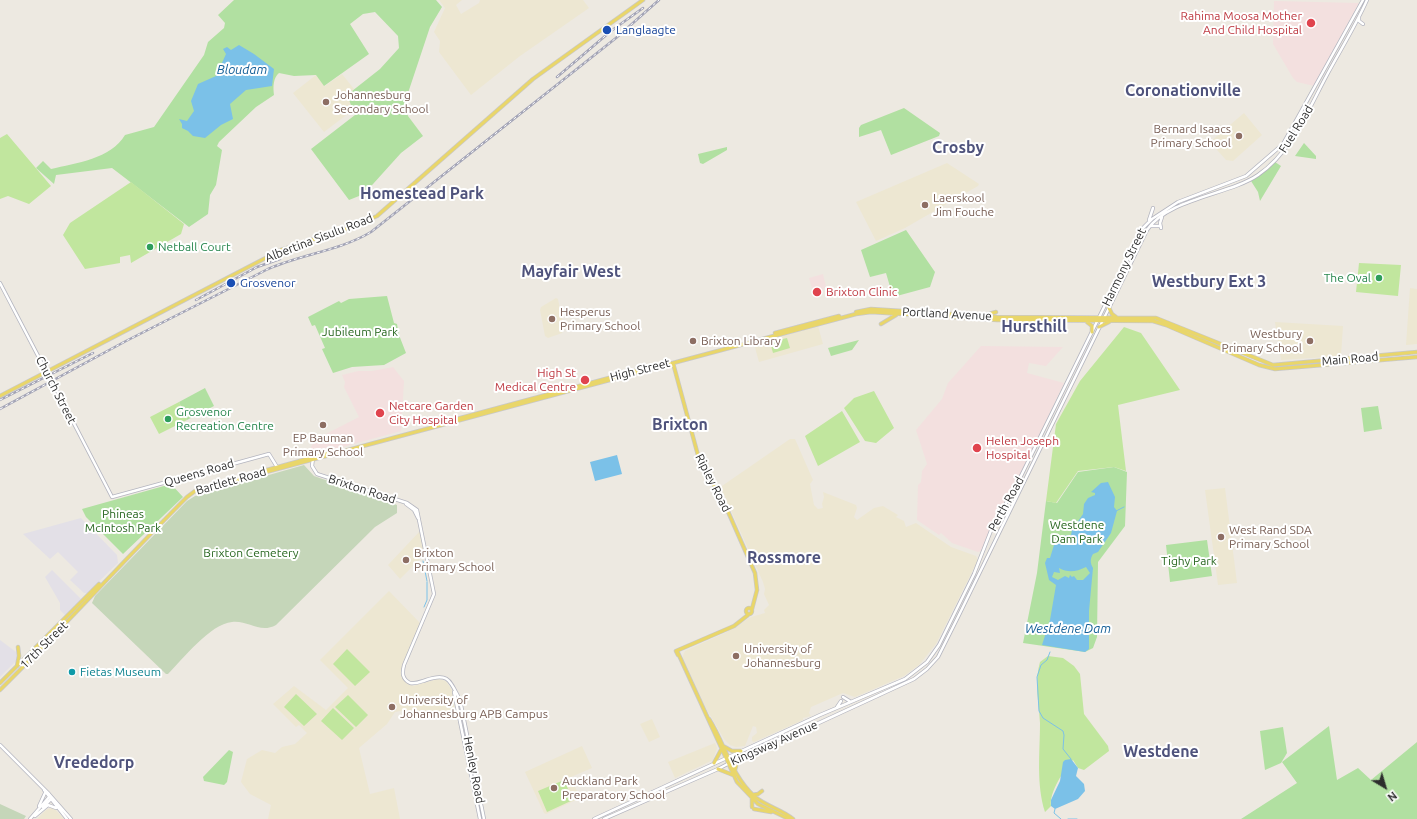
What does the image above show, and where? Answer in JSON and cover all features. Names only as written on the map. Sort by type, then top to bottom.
[{"type":"main road","name":"Albertina Sisulu Road","points":[[0,396],[47,373],[281,250],[355,226],[380,215],[533,79],[643,0]]},
{"type":"main road","name":"Fuel Road","points":[[1155,217],[1180,201],[1246,176],[1283,144],[1363,0]]},
{"type":"main road","name":"Fuel Road","points":[[1156,221],[1187,202],[1253,178],[1276,160],[1288,145],[1367,0]]},
{"type":"main road","points":[[1359,17],[1359,20],[1363,24]]},
{"type":"main road","points":[[1148,222],[1153,208],[1157,212],[1162,212]]},
{"type":"main road","name":"Harmony Street","points":[[1098,321],[1142,230],[1148,222],[1155,217]]},
{"type":"main road","points":[[1149,227],[1154,225],[1161,227],[1160,223],[1162,217]]},
{"type":"main road","name":"Harmony Street","points":[[1103,319],[1110,308],[1149,227],[1156,221]]},
{"type":"main road","name":"Church Street","points":[[0,283],[112,497]]},
{"type":"main road","points":[[1110,308],[1112,314],[1117,317]]},
{"type":"main road","name":"Portland Avenue","points":[[866,311],[980,316],[1062,318],[1100,317]]},
{"type":"main road","name":"Portland Avenue","points":[[866,311],[949,318],[1098,321]]},
{"type":"main road","name":"High Street","points":[[415,431],[866,311]]},
{"type":"main road","points":[[980,316],[996,312]]},
{"type":"main road","points":[[881,324],[894,315],[905,314]]},
{"type":"main road","points":[[1100,317],[1103,319],[1112,320]]},
{"type":"main road","points":[[1098,321],[1117,317]]},
{"type":"main road","name":"Main Road","points":[[1117,317],[1156,318],[1264,363],[1273,365],[1417,352]]},
{"type":"main road","name":"Perth Road","points":[[938,657],[1103,319]]},
{"type":"main road","points":[[1099,327],[1112,320]]},
{"type":"main road","name":"Main Road","points":[[1112,320],[1162,323],[1259,365],[1284,369],[1417,356]]},
{"type":"main road","points":[[1085,321],[1091,325],[1092,332]]},
{"type":"main road","name":"Perth Road","points":[[922,667],[937,649],[974,574],[994,524],[1020,480],[1098,321]]},
{"type":"main road","name":"Ripley Road","points":[[673,362],[699,459],[726,507],[755,573],[757,590],[751,609],[747,609],[747,614],[742,620],[728,629],[678,652],[703,709]]},
{"type":"main road","name":"Bartlett Road","points":[[312,459],[415,431]]},
{"type":"main road","name":"Bartlett Road","points":[[87,599],[192,493],[277,468],[415,431]]},
{"type":"main road","points":[[314,451],[319,456]]},
{"type":"main road","name":"Queens Road","points":[[112,497],[269,454],[277,468]]},
{"type":"main road","name":"Brixton Road","points":[[312,459],[313,469],[317,474],[411,504],[415,509],[420,522],[434,594],[404,665],[402,674],[406,681],[413,683],[436,677],[443,677],[451,682],[454,688]]},
{"type":"main road","name":"17th Street","points":[[0,683],[87,599]]},
{"type":"main road","name":"17th Street","points":[[0,690],[87,599]]},
{"type":"main road","points":[[16,667],[19,658],[18,648]]},
{"type":"main road","name":"Kingsway Avenue","points":[[604,819],[718,769],[766,744],[810,727],[908,683],[927,669],[938,657]]},
{"type":"main road","name":"Kingsway Avenue","points":[[594,819],[836,708],[905,679],[922,667]]},
{"type":"main road","name":"Henley Road","points":[[454,688],[480,819]]},
{"type":"main road","name":"Henley Road","points":[[454,688],[460,700],[484,819]]},
{"type":"main road","points":[[843,697],[851,702]]},
{"type":"main road","points":[[836,708],[841,701]]},
{"type":"main road","points":[[703,709],[723,746],[739,785],[752,799],[773,812],[789,819]]},
{"type":"main road","points":[[703,709],[721,750],[727,758]]},
{"type":"main road","points":[[0,745],[71,819]]},
{"type":"main road","points":[[723,746],[732,751],[741,751]]},
{"type":"main road","points":[[714,763],[721,750]]},
{"type":"main road","points":[[734,773],[737,762],[741,758]]},
{"type":"main road","points":[[718,769],[734,773],[752,795],[793,819]]},
{"type":"main road","points":[[42,788],[67,819]]},
{"type":"main road","points":[[752,795],[758,794],[762,791]]},
{"type":"main road","points":[[31,819],[45,793]]},
{"type":"main road","points":[[37,810],[50,797]]},
{"type":"main road","points":[[35,816],[50,797]]},
{"type":"main road","points":[[752,799],[753,808],[773,812]]},
{"type":"main road","points":[[31,819],[48,805],[53,806],[60,811]]},
{"type":"shaded area","points":[[439,0],[462,0],[456,5],[461,14],[479,3],[480,0],[583,0],[589,8],[520,56],[471,95],[439,52],[440,41],[434,32],[445,8]]},
{"type":"shaded area","name":"Rahima Moosa Mother And Child Hospital","points":[[1274,1],[1359,3],[1314,86],[1297,82],[1293,78],[1273,44]]},
{"type":"shaded area","name":"Johannesburg Secondary School","points":[[342,74],[354,89],[347,95],[353,110],[324,132],[293,93],[316,75],[325,86]]},
{"type":"shaded area","name":"Bernard Isaacs Primary School","points":[[1244,113],[1262,135],[1233,161],[1226,160],[1210,142]]},
{"type":"shaded area","points":[[947,163],[979,184],[978,186],[905,228],[876,241],[856,202]]},
{"type":"shaded area","name":"Brixton Clinic","points":[[823,274],[826,286],[815,299],[809,278]]},
{"type":"shaded area","points":[[1410,288],[1417,289],[1417,344],[1406,345]]},
{"type":"shaded area","name":"Hesperus Primary School","points":[[556,298],[558,299],[564,329],[562,333],[548,338],[545,336],[540,310],[541,307]]},
{"type":"shaded area","name":"Westbury Primary School","points":[[1275,322],[1343,326],[1341,356],[1281,360]]},
{"type":"shaded area","points":[[818,326],[823,344],[759,362],[754,344]]},
{"type":"shaded area","name":"Helen Joseph Hospital","points":[[981,346],[1063,347],[1046,366],[1029,363],[1027,373],[1064,383],[1022,472],[996,517],[981,551],[978,552],[952,543],[941,533],[939,535],[917,520],[918,485],[921,482],[922,471],[927,464],[916,430],[942,399],[948,383]]},
{"type":"shaded area","name":"Netcare Garden City Hospital","points":[[393,367],[404,381],[401,431],[310,456],[311,447],[316,439],[359,417],[344,387],[345,382],[342,375],[358,371],[372,371]]},
{"type":"shaded area","points":[[790,439],[795,439],[813,480],[810,484],[814,505],[818,509],[823,508],[823,492],[856,505],[857,508],[854,517],[857,520],[874,508],[883,506],[898,515],[896,517],[904,521],[906,527],[916,523],[951,547],[976,556],[978,560],[936,644],[919,665],[904,676],[855,697],[843,693],[811,707],[809,713],[811,716],[803,718],[803,720],[754,742],[752,741],[752,737],[757,733],[756,727],[753,726],[745,746],[736,747],[730,745],[724,739],[700,698],[682,658],[685,651],[725,633],[751,617],[765,613],[764,610],[769,605],[764,594],[765,589],[763,582],[721,488]]},
{"type":"shaded area","name":"West Rand SDA Primary School","points":[[1225,488],[1237,583],[1218,585],[1205,490]]},
{"type":"shaded area","points":[[81,518],[117,555],[118,563],[87,593],[84,593],[70,580],[78,572],[58,552],[50,559],[23,534]]},
{"type":"shaded area","name":"Brixton Primary School","points":[[420,531],[425,554],[400,579],[388,565]]},
{"type":"shaded area","points":[[52,570],[81,599],[65,615],[60,610],[60,603],[45,577]]},
{"type":"shaded area","name":"University of Johannesburg APB Campus","points":[[389,591],[421,624],[401,671],[405,681],[413,686],[438,679],[446,681],[452,690],[455,710],[411,720],[406,710],[395,712],[387,724],[359,748],[370,794],[394,788],[400,819],[268,819],[271,805],[250,794],[241,782],[247,759],[262,750],[275,753],[282,747],[295,744],[307,733],[299,725],[296,727],[273,704],[294,686],[326,710],[348,688],[320,660]]},
{"type":"shaded area","points":[[0,640],[16,652],[17,657],[16,661],[0,677]]},
{"type":"shaded area","points":[[652,719],[660,737],[649,742],[640,724]]},
{"type":"shaded area","points":[[715,743],[717,748],[713,760],[675,778],[668,762]]},
{"type":"shaded area","name":"Auckland Park Preparatory School","points":[[582,746],[592,768],[571,777],[580,798],[546,814],[544,813],[525,772]]},
{"type":"shaded area","points":[[53,807],[64,819],[37,819],[46,810]]},
{"type":"green space","points":[[234,0],[436,0],[442,7],[430,27],[405,102],[408,116],[423,136],[401,153],[364,194],[349,200],[311,149],[355,115],[347,95],[380,69],[399,48],[398,36],[375,12],[363,14],[350,24],[369,54],[324,86],[316,75],[294,76],[279,73],[274,83],[274,95],[256,107],[219,142],[217,146],[222,150],[216,185],[210,195],[208,214],[189,227],[112,168],[56,175],[54,184],[36,168],[43,161],[51,169],[92,159],[111,150],[125,135],[154,127],[204,55],[208,42],[224,28],[225,23],[218,15]]},
{"type":"green space","points":[[904,108],[940,133],[939,136],[891,155],[881,130],[859,137],[859,128],[861,125]]},
{"type":"green space","points":[[7,134],[51,186],[29,204],[8,196],[0,199],[0,138]]},
{"type":"green space","points":[[1304,143],[1316,156],[1316,159],[1295,156]]},
{"type":"green space","points":[[727,147],[727,150],[703,164],[700,163],[698,154]]},
{"type":"green space","points":[[1275,162],[1281,166],[1260,201],[1258,192],[1251,181]]},
{"type":"green space","points":[[131,182],[184,224],[181,234],[131,263],[130,255],[120,257],[120,263],[85,269],[63,235],[70,223]]},
{"type":"green space","points":[[906,230],[935,272],[930,287],[893,297],[886,273],[870,277],[861,250]]},
{"type":"green space","name":"The Oval","points":[[1359,263],[1401,265],[1398,296],[1356,292]]},
{"type":"green space","name":"Jubileum Park","points":[[387,296],[394,323],[397,324],[399,335],[406,353],[384,365],[352,367],[333,373],[322,349],[325,348],[315,325],[312,326],[308,317],[339,301],[341,303],[349,299]]},
{"type":"green space","points":[[1124,327],[1141,333],[1180,390],[1118,405],[1126,471],[1114,467],[1078,471],[1056,503],[1046,501],[1056,424],[1080,381]]},
{"type":"green space","points":[[787,338],[790,348],[773,353],[770,342]]},
{"type":"green space","points":[[859,340],[852,350],[831,356],[828,348]]},
{"type":"green space","points":[[205,388],[214,406],[187,420],[179,402]]},
{"type":"green space","points":[[874,391],[894,428],[876,443],[865,441],[844,408],[854,398]]},
{"type":"green space","name":"Grosvenor Recreation Centre","points":[[179,402],[187,420],[159,434],[150,417]]},
{"type":"green space","points":[[1378,406],[1382,429],[1364,432],[1361,408]]},
{"type":"green space","points":[[842,411],[860,442],[818,466],[805,436]]},
{"type":"green space","name":"Brixton Cemetery","points":[[304,465],[314,476],[397,505],[397,513],[375,527],[276,625],[265,628],[238,622],[224,624],[206,635],[168,674],[166,674],[92,603],[95,596],[187,501],[195,496]]},
{"type":"green space","name":"Westdene Dam Park","points":[[1114,467],[1127,472],[1125,526],[1098,562],[1097,637],[1093,648],[1085,652],[1023,643],[1037,573],[1046,501],[1057,503],[1078,472]]},
{"type":"green space","name":"Phineas McIntosh Park","points":[[171,484],[183,497],[123,554],[86,517],[82,509]]},
{"type":"green space","name":"Tighy Park","points":[[1207,540],[1212,576],[1170,582],[1166,545]]},
{"type":"green space","points":[[347,649],[370,672],[355,686],[333,664]]},
{"type":"green space","points":[[1048,656],[1063,658],[1074,666],[1080,674],[1084,714],[1108,746],[1109,751],[1084,770],[1078,768],[1073,760],[1065,769],[1058,782],[1052,794],[1051,806],[1045,812],[1039,779],[1040,723],[1037,677],[1040,662]]},
{"type":"green space","points":[[296,694],[317,714],[304,726],[284,707]]},
{"type":"green space","points":[[348,695],[368,715],[356,727],[335,707]]},
{"type":"green space","points":[[333,708],[354,728],[342,740],[321,721]]},
{"type":"green space","points":[[1329,726],[1337,780],[1358,768],[1371,780],[1417,742],[1417,819],[1241,819],[1297,783],[1282,762]]},
{"type":"green space","points":[[1283,727],[1287,753],[1281,763],[1265,770],[1260,731]]},
{"type":"green space","points":[[229,750],[233,752],[227,782],[224,785],[204,781],[203,777]]},
{"type":"green space","points":[[564,780],[573,800],[547,812],[538,791]]},
{"type":"green space","points":[[0,804],[26,816],[24,819],[0,819]]},
{"type":"water","name":"Bloudam","points":[[239,45],[274,69],[272,86],[246,90],[230,104],[233,119],[221,125],[205,138],[193,136],[182,128],[182,124],[179,119],[187,121],[194,111],[191,101],[198,84],[216,76],[226,54],[223,49],[227,47],[231,50]]},
{"type":"water","points":[[617,455],[622,474],[595,481],[590,462]]},
{"type":"water","name":"Westdene Dam","points":[[1108,482],[1115,497],[1114,507],[1117,511],[1111,533],[1098,552],[1093,554],[1091,559],[1093,568],[1089,611],[1089,649],[1085,652],[1042,645],[1050,620],[1056,585],[1049,580],[1045,563],[1047,558],[1050,558],[1054,545],[1061,536],[1071,535],[1072,530],[1083,514],[1084,504],[1088,498],[1095,495],[1095,493],[1091,492],[1101,483]],"holes":[[[1086,567],[1090,573],[1083,580],[1077,580],[1074,576],[1072,577],[1070,575],[1069,578],[1065,576],[1058,580],[1052,577],[1054,572],[1060,573],[1059,568],[1066,571],[1072,571]]]},
{"type":"water","points":[[1071,759],[1078,768],[1076,776],[1084,784],[1085,791],[1078,799],[1055,809],[1051,806],[1051,800],[1060,781],[1063,762]]},
{"type":"waterway","points":[[1116,511],[1124,507]]},
{"type":"waterway","points":[[423,561],[427,581]]},
{"type":"waterway","points":[[424,607],[427,600],[427,582]]},
{"type":"waterway","points":[[1050,652],[1047,660],[1041,665],[1037,677],[1039,711],[1043,718],[1063,731],[1063,749],[1071,759]]},
{"type":"waterway","points":[[1055,809],[1054,813],[1061,819]]},
{"type":"waterway","points":[[1068,819],[1077,819]]},
{"type":"railway","points":[[0,409],[126,341],[268,269],[346,244],[371,232],[616,38],[659,0]]},
{"type":"railway","points":[[557,77],[611,31],[643,8]]},
{"type":"railway","points":[[196,300],[257,267],[280,259]]},
{"type":"railway","points":[[0,400],[93,353]]},
{"type":"place","name":"Rahima Moosa Mother And Child Hospital","points":[[1311,23]]},
{"type":"place","name":"Langlaagte","points":[[607,30]]},
{"type":"place","name":"Johannesburg Secondary School","points":[[326,102]]},
{"type":"place","name":"Bernard Isaacs Primary School","points":[[1239,136]]},
{"type":"place","name":"Laerskool Jim Fouche","points":[[925,205]]},
{"type":"place","name":"Netball Court","points":[[150,247]]},
{"type":"place","name":"The Oval","points":[[1379,278]]},
{"type":"place","name":"Grosvenor","points":[[231,283]]},
{"type":"place","name":"Brixton Clinic","points":[[817,292]]},
{"type":"place","name":"Hesperus Primary School","points":[[552,319]]},
{"type":"place","name":"Brixton Library","points":[[693,341]]},
{"type":"place","name":"Westbury Primary School","points":[[1310,341]]},
{"type":"place","name":"High St Medical Centre","points":[[585,380]]},
{"type":"place","name":"Netcare Garden City Hospital","points":[[380,413]]},
{"type":"place","name":"Grosvenor Recreation Centre","points":[[168,419]]},
{"type":"place","name":"EP Bauman Primary School","points":[[323,425]]},
{"type":"place","name":"Helen Joseph Hospital","points":[[977,448]]},
{"type":"place","name":"West Rand SDA Primary School","points":[[1221,537]]},
{"type":"place","name":"Brixton Primary School","points":[[406,560]]},
{"type":"place","name":"University of Johannesburg","points":[[736,656]]},
{"type":"place","name":"Fietas Museum","points":[[72,672]]},
{"type":"place","name":"University of Johannesburg APB Campus","points":[[392,707]]},
{"type":"place","name":"Auckland Park Preparatory School","points":[[554,788]]},
{"type":"district","name":"Coronationville","points":[[1183,91]]},
{"type":"district","name":"Crosby","points":[[958,148]]},
{"type":"district","name":"Homestead Park","points":[[422,194]]},
{"type":"district","name":"Mayfair West","points":[[571,272]]},
{"type":"district","name":"Westbury Ext 3","points":[[1209,282]]},
{"type":"district","name":"Hursthill","points":[[1034,327]]},
{"type":"district","name":"Brixton","points":[[680,425]]},
{"type":"district","name":"Rossmore","points":[[784,558]]},
{"type":"district","name":"Westdene","points":[[1161,752]]},
{"type":"district","name":"Vrededorp","points":[[94,763]]}]
